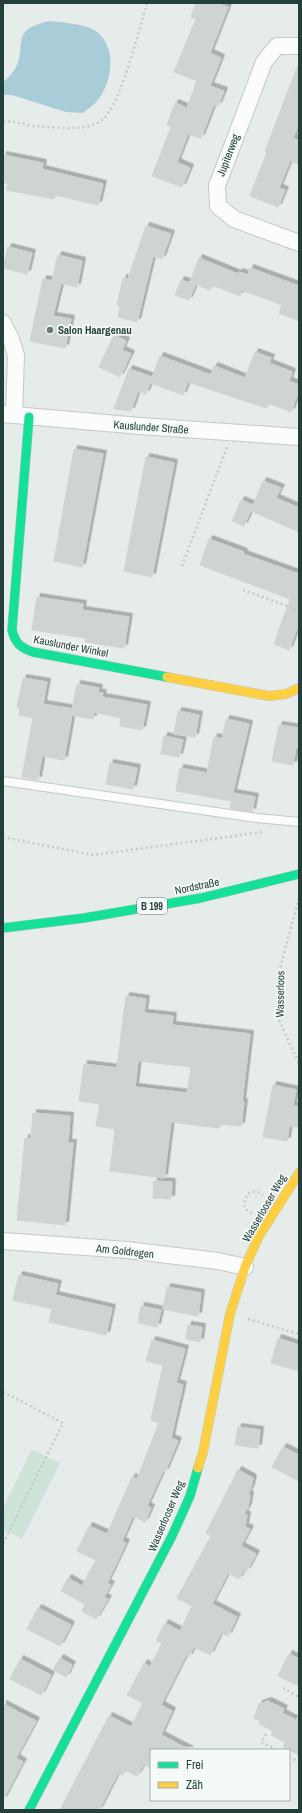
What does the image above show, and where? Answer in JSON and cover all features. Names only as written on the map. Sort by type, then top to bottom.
[{"type":"street","name":"Jupiterweg","points":[[299,46],[277,46],[264,62],[217,186],[218,206],[234,219],[299,243]]},
{"type":"street","points":[[3,323],[16,355],[15,415]]},
{"type":"street","name":"Kauslunder Straße","points":[[15,415],[230,433],[299,437]]},
{"type":"street","name":"Kauslunder Winkel","points":[[15,415],[12,630],[14,641],[18,645],[33,652],[269,696],[286,694],[299,688]]},
{"type":"street","name":"Nordstraße","points":[[3,928],[84,918],[201,898],[299,874]]},
{"type":"street","name":"Wasserlooser Weg","points":[[29,1810],[172,1536],[190,1496],[202,1452],[230,1314],[245,1267],[259,1236],[299,1173]]},
{"type":"street","name":"Am Goldregen","points":[[3,1241],[127,1250],[218,1261],[245,1267]]},
{"type":"lane","points":[[3,781],[257,818],[299,822]]},
{"type":"path","points":[[3,121],[15,121],[32,126],[78,128],[89,126],[102,120],[111,110],[120,91],[147,3]]},
{"type":"path","points":[[182,566],[228,444],[230,433]]},
{"type":"path","points":[[243,590],[299,610]]},
{"type":"path","points":[[3,837],[93,855],[268,832]]},
{"type":"path","name":"Wasserloos","points":[[299,898],[279,972],[278,1018],[299,1064]]},
{"type":"path","points":[[230,1314],[299,1334]]},
{"type":"path","points":[[3,1392],[63,1423],[3,1544]]},
{"type":"path","points":[[283,1688],[299,1697]]},
{"type":"path","points":[[266,1734],[261,1742],[274,1749]]},
{"type":"path","points":[[290,1758],[299,1762]]},
{"type":"green space","points":[[32,1449],[60,1463],[22,1539],[3,1529],[3,1508]]},
{"type":"water","points":[[49,21],[90,28],[102,37],[107,45],[110,54],[110,64],[107,84],[97,101],[83,113],[66,112],[12,95],[3,95],[3,82],[11,75],[17,66],[22,39],[25,32],[33,26]]},
{"type":"building","points":[[196,3],[216,3],[228,7],[210,53],[221,58],[210,86],[224,91],[218,106],[214,104],[201,138],[188,134],[177,162],[190,168],[182,187],[152,176],[171,127],[167,125],[175,103],[187,108],[197,81],[174,72],[196,19],[191,17]]},
{"type":"building","points":[[298,65],[299,123],[293,138],[299,141],[299,164],[290,161],[279,188],[285,190],[278,207],[250,196],[267,152],[265,151]]},
{"type":"building","points":[[3,155],[43,163],[42,169],[103,184],[98,205],[55,195],[54,199],[6,190],[8,184],[3,182]]},
{"type":"building","points":[[146,226],[171,234],[162,259],[153,256],[137,322],[118,317],[120,306],[117,305],[123,278],[128,279]]},
{"type":"building","points":[[8,247],[32,253],[27,274],[3,268]]},
{"type":"building","points":[[58,255],[82,261],[77,287],[52,281]]},
{"type":"building","points":[[199,258],[238,274],[239,272],[248,275],[250,268],[299,286],[299,321],[279,313],[282,305],[242,290],[240,296],[212,285],[210,290],[190,282]]},
{"type":"building","points":[[43,279],[61,283],[53,316],[71,319],[65,348],[30,341]]},
{"type":"building","points":[[181,280],[195,285],[189,300],[175,295]]},
{"type":"building","points":[[114,335],[126,341],[122,350],[131,354],[120,377],[99,367]]},
{"type":"building","points":[[255,352],[271,358],[269,363],[292,372],[289,381],[299,385],[299,390],[291,412],[268,403],[266,408],[188,382],[183,395],[150,383],[160,356],[211,375],[214,366],[245,378]]},
{"type":"building","points":[[129,369],[152,377],[146,394],[138,391],[131,411],[114,409]]},
{"type":"building","points":[[74,449],[103,454],[82,567],[54,561]]},
{"type":"building","points":[[146,457],[174,463],[152,577],[124,571]]},
{"type":"building","points":[[263,481],[281,488],[276,498],[299,508],[299,532],[251,511]]},
{"type":"building","points":[[241,500],[253,505],[244,526],[232,521]]},
{"type":"building","points":[[209,539],[244,552],[243,554],[299,574],[299,623],[289,650],[274,644],[290,599],[200,565]]},
{"type":"building","points":[[37,597],[83,604],[82,610],[129,617],[124,648],[85,642],[86,638],[32,630]]},
{"type":"building","points":[[23,678],[47,682],[43,704],[73,709],[64,760],[42,756],[38,780],[22,777],[33,718],[19,715],[20,707],[17,707]]},
{"type":"building","points":[[77,684],[99,688],[98,693],[103,693],[102,697],[147,705],[142,730],[120,726],[121,718],[94,712],[93,719],[71,715]]},
{"type":"building","points":[[178,711],[199,715],[195,737],[174,734]]},
{"type":"building","points":[[226,719],[249,724],[231,801],[176,791],[180,768],[207,773],[214,737],[222,739]]},
{"type":"building","points":[[279,725],[299,728],[299,748],[296,747],[293,765],[272,761]]},
{"type":"building","points":[[164,736],[183,740],[179,757],[161,754]]},
{"type":"building","points":[[110,763],[137,768],[133,789],[106,784]]},
{"type":"building","points":[[233,793],[255,797],[252,812],[230,808]]},
{"type":"building","points":[[126,996],[146,999],[144,1013],[173,1016],[172,1025],[250,1034],[242,1102],[244,1102],[241,1126],[220,1124],[219,1128],[171,1122],[164,1178],[110,1171],[115,1129],[96,1126],[100,1104],[79,1101],[84,1064],[117,1068]],"holes":[[[138,1061],[191,1067],[187,1093],[135,1087]]]},
{"type":"building","points":[[273,1085],[296,1090],[293,1106],[299,1107],[299,1127],[289,1126],[287,1141],[263,1137]]},
{"type":"building","points":[[33,1113],[70,1116],[68,1143],[73,1143],[65,1225],[17,1220],[25,1138],[31,1139]]},
{"type":"building","points":[[154,1181],[172,1182],[171,1199],[153,1198]]},
{"type":"building","points":[[19,1275],[58,1284],[55,1295],[112,1308],[106,1335],[49,1322],[52,1309],[13,1300]]},
{"type":"building","points":[[167,1287],[201,1293],[198,1316],[163,1309]]},
{"type":"building","points":[[141,1306],[161,1310],[157,1327],[138,1323]]},
{"type":"building","points":[[188,1325],[202,1327],[200,1342],[186,1339]]},
{"type":"building","points":[[278,1338],[299,1345],[299,1371],[271,1363]]},
{"type":"building","points":[[152,1340],[185,1349],[176,1383],[183,1385],[171,1438],[178,1441],[165,1472],[163,1471],[147,1506],[151,1508],[145,1522],[133,1516],[122,1541],[126,1543],[107,1583],[111,1585],[104,1597],[108,1599],[96,1619],[82,1611],[85,1604],[61,1591],[68,1578],[82,1586],[96,1560],[77,1551],[89,1526],[107,1534],[132,1477],[137,1479],[159,1423],[151,1420],[163,1365],[146,1361]]},
{"type":"building","points":[[238,1427],[260,1430],[258,1448],[235,1445]]},
{"type":"building","points":[[283,1447],[299,1455],[299,1481],[272,1467]]},
{"type":"building","points":[[238,1470],[253,1478],[248,1494],[250,1495],[248,1507],[244,1514],[247,1515],[245,1527],[250,1529],[241,1546],[256,1554],[247,1571],[244,1570],[239,1579],[228,1573],[212,1604],[237,1617],[228,1636],[221,1633],[210,1655],[194,1647],[189,1657],[186,1655],[161,1705],[172,1711],[161,1735],[188,1749],[150,1749],[150,1767],[144,1764],[137,1776],[125,1770],[123,1775],[118,1773],[99,1810],[60,1810],[109,1716],[131,1727],[143,1703],[127,1695],[144,1663],[150,1667],[162,1643],[156,1640],[165,1623],[180,1631],[192,1606],[177,1598],[211,1536],[206,1533]]},
{"type":"building","points":[[38,1608],[71,1625],[60,1646],[27,1629]]},
{"type":"building","points":[[289,1654],[299,1659],[299,1686],[278,1676]]},
{"type":"building","points":[[60,1658],[72,1665],[66,1677],[53,1670]]},
{"type":"building","points":[[20,1659],[51,1675],[41,1695],[10,1679]]},
{"type":"building","points":[[268,1701],[284,1709],[282,1713],[296,1720],[299,1715],[299,1755],[290,1750],[290,1749],[283,1747],[285,1742],[271,1735],[273,1731],[259,1724],[260,1721],[254,1718],[259,1704]]},
{"type":"building","points":[[3,1704],[36,1721],[16,1758],[23,1762],[3,1800]]},
{"type":"traffic: fast","points":[[29,417],[12,630],[17,642],[25,649],[33,652],[167,677]]},
{"type":"traffic: fast","points":[[3,928],[84,918],[201,898],[299,874]]},
{"type":"traffic: fast","points":[[29,1810],[172,1536],[190,1496],[198,1468]]},
{"type":"traffic: slow","points":[[167,677],[269,696],[286,694],[299,688]]},
{"type":"traffic: slow","points":[[198,1468],[203,1452],[230,1314],[245,1267],[259,1236],[299,1173]]},
{"type":"place","name":"Salon Haargenau","points":[[50,330]]}]
